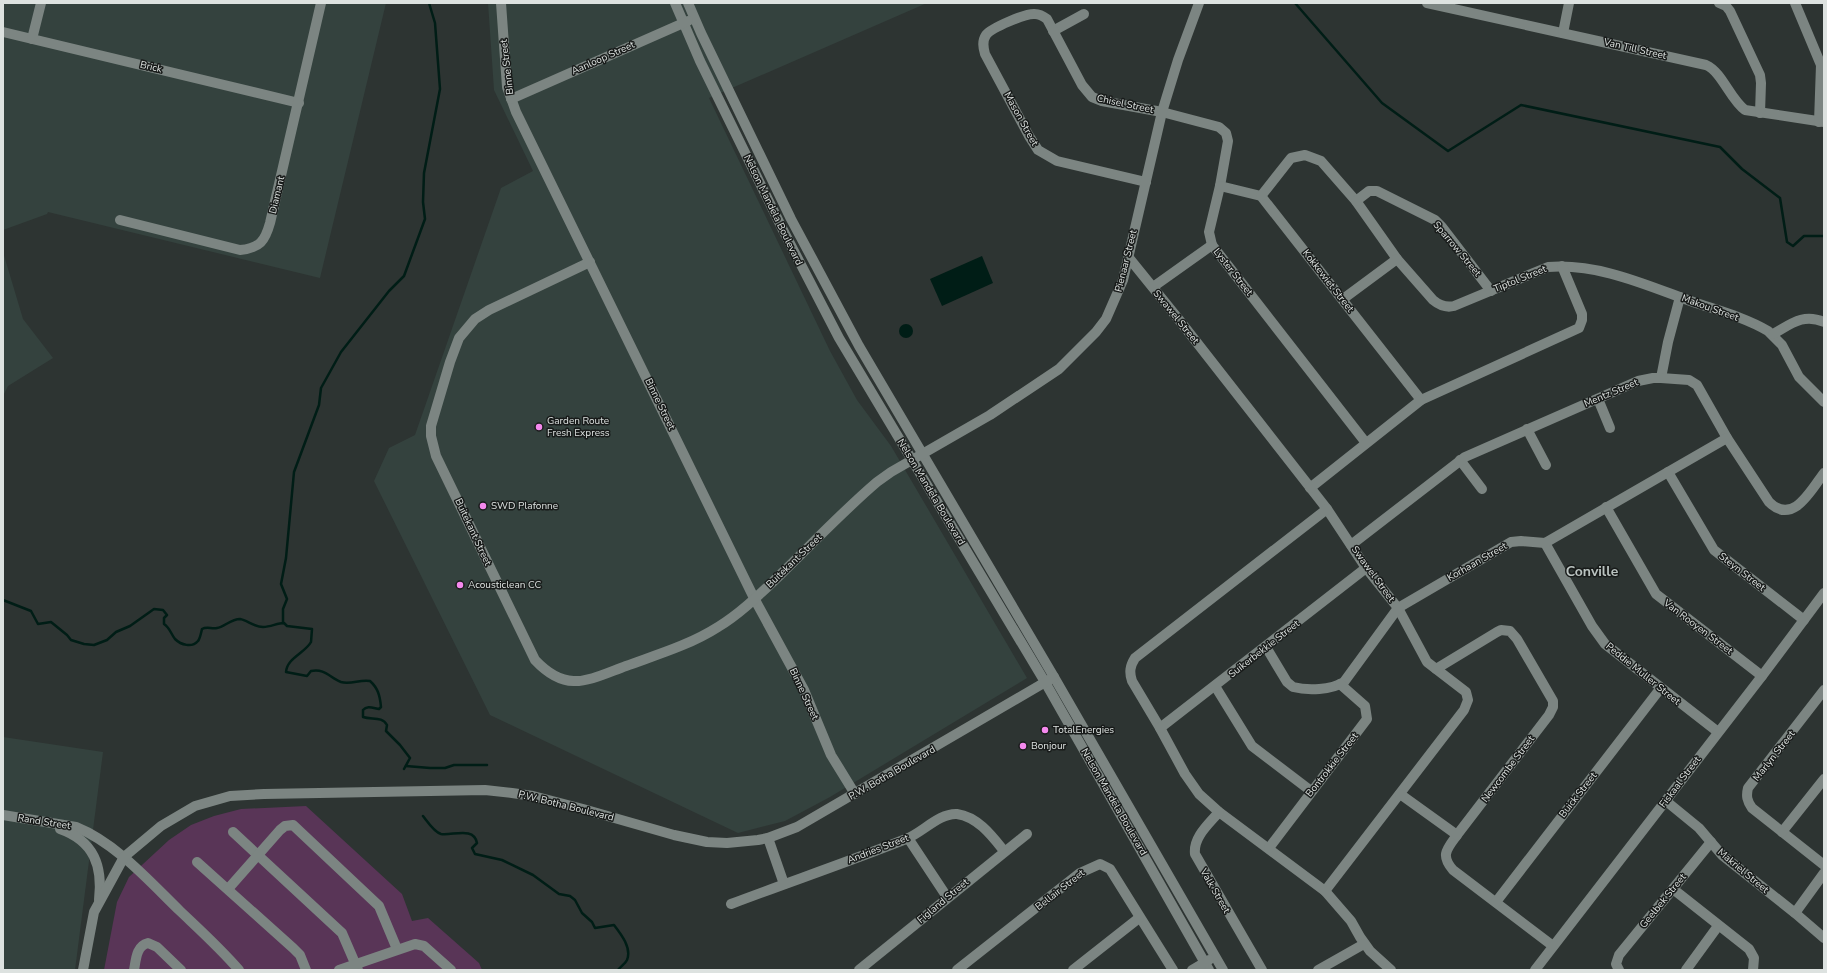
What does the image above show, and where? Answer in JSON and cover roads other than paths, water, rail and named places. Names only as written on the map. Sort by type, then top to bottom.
[{"type":"street","points":[[32,39],[41,3]]},
{"type":"street","name":"Diamant","points":[[120,220],[240,250],[255,248],[261,242],[267,234],[299,103],[321,3]]},
{"type":"street","name":"Binne Street","points":[[501,3],[507,87],[511,99],[754,598],[804,690],[831,755],[855,794]]},
{"type":"street","name":"Nelson Mandela Boulevard","points":[[674,3],[700,61],[810,284],[869,390],[979,573],[1049,680]]},
{"type":"street","name":"Nelson Mandela Boulevard","points":[[688,3],[790,219],[858,346],[989,567],[1049,680],[1145,847],[1207,966]]},
{"type":"street","name":"Pienaar Street","points":[[912,460],[990,415],[1059,369],[1096,332],[1106,319],[1121,286],[1162,112],[1178,60],[1199,3]]},
{"type":"street","name":"Van Till Street","points":[[1427,3],[1706,65],[1714,70],[1737,104],[1745,110],[1760,114],[1821,122]]},
{"type":"street","points":[[1563,33],[1569,3]]},
{"type":"street","points":[[1719,3],[1726,6],[1730,11],[1760,76],[1760,114]]},
{"type":"street","points":[[1795,3],[1821,65],[1821,122]]},
{"type":"street","name":"Mason Street","points":[[1036,14],[1029,14],[992,30],[986,35],[983,42],[985,54],[1038,150],[1057,161],[1146,182]]},
{"type":"street","name":"Chisel Street","points":[[1036,14],[1047,19],[1082,85],[1092,97],[1162,112]]},
{"type":"street","points":[[1053,31],[1084,14]]},
{"type":"street","name":"Aanloop Street","points":[[511,99],[695,18]]},
{"type":"street","name":"Brick","points":[[3,32],[299,103]]},
{"type":"street","name":"Lyster Street","points":[[1162,112],[1219,127],[1224,131],[1228,140],[1220,186],[1209,232],[1212,245],[1366,443]]},
{"type":"street","name":"Tiptol Street","points":[[1261,196],[1287,161],[1294,156],[1301,154],[1312,156],[1324,164],[1356,200],[1398,258],[1432,300],[1439,305],[1450,307],[1454,306],[1543,268],[1562,266]]},
{"type":"street","points":[[1220,186],[1261,196]]},
{"type":"street","name":"Sparrow Street","points":[[1356,200],[1369,191],[1377,191],[1435,220],[1491,290]]},
{"type":"street","name":"Kokkewiet Street","points":[[1261,196],[1421,400]]},
{"type":"street","points":[[1153,287],[1212,245]]},
{"type":"street","name":"Swawel Street","points":[[1128,258],[1153,287],[1326,509],[1366,568],[1398,608],[1424,658],[1436,669],[1465,690],[1468,700],[1466,704],[1400,794],[1325,891]]},
{"type":"street","points":[[1343,299],[1398,258]]},
{"type":"street","name":"Buitekant Street","points":[[590,262],[489,310],[475,319],[459,338],[433,417],[431,436],[436,456],[535,660],[544,670],[556,678],[565,681],[578,682],[591,679],[701,637],[718,628],[754,598],[868,490],[891,472],[912,460]]},
{"type":"street","points":[[1310,488],[1421,400],[1579,328],[1582,320],[1582,314],[1562,266]]},
{"type":"street","name":"Makou Street","points":[[1562,266],[1606,272],[1680,297],[1763,328],[1773,334],[1782,345],[1799,377],[1824,402]]},
{"type":"street","points":[[1661,378],[1668,342],[1680,297]]},
{"type":"street","points":[[1773,334],[1804,318],[1812,318],[1824,322]]},
{"type":"street","name":"Mentz Street","points":[[1351,545],[1460,460],[1638,381],[1661,378],[1689,380],[1697,385],[1768,502],[1776,508],[1785,510],[1798,506],[1824,473]]},
{"type":"street","points":[[1598,399],[1610,428]]},
{"type":"street","points":[[1527,429],[1546,465]]},
{"type":"street","points":[[1545,543],[1728,438]]},
{"type":"street","points":[[1460,460],[1482,489]]},
{"type":"street","name":"Steyn Street","points":[[1668,472],[1714,550],[1804,620]]},
{"type":"street","name":"Van Rooyen Street","points":[[1606,508],[1656,594],[1762,676]]},
{"type":"street","points":[[1326,509],[1135,658],[1131,664],[1130,672],[1132,681],[1192,786],[1220,812],[1325,891],[1351,922],[1370,952],[1391,970]]},
{"type":"street","name":"Korhaan Street","points":[[1340,684],[1344,682],[1398,608],[1511,542],[1526,541],[1545,543]]},
{"type":"street","name":"Peddie Muller Street","points":[[1545,543],[1592,626],[1605,644],[1718,732]]},
{"type":"street","points":[[979,573],[989,567]]},
{"type":"street","name":"Suikerbekkie Street","points":[[1160,728],[1366,568]]},
{"type":"street","name":"Fiskaal Street","points":[[1535,970],[1824,594]]},
{"type":"street","name":"Newcombe Street","points":[[1436,669],[1497,632],[1501,630],[1510,631],[1517,639],[1553,701],[1553,707],[1549,715],[1446,850],[1446,857],[1453,870],[1553,946]]},
{"type":"street","points":[[1266,647],[1287,682],[1293,687],[1326,688],[1340,684]]},
{"type":"street","name":"P.W. Botha Boulevard","points":[[83,970],[94,912],[124,857],[161,826],[195,806],[230,796],[264,794],[485,790],[512,792],[576,807],[692,839],[727,843],[768,838],[797,827],[1049,680]]},
{"type":"street","name":"Bontrokkie Street","points":[[1269,848],[1367,719],[1365,706],[1340,684]]},
{"type":"street","points":[[1216,686],[1252,746],[1311,791]]},
{"type":"street","name":"Buick Street","points":[[1496,902],[1660,688]]},
{"type":"street","name":"Marlyn Street","points":[[1824,690],[1747,791],[1747,799],[1752,808],[1824,865]]},
{"type":"street","points":[[1782,832],[1824,779]]},
{"type":"street","points":[[1400,794],[1457,835]]},
{"type":"street","name":"Makriel Street","points":[[1666,801],[1694,824],[1731,863],[1796,913],[1824,938]]},
{"type":"street","name":"Valk Street","points":[[1220,812],[1198,837],[1194,847],[1195,854],[1262,970]]},
{"type":"street","name":"Andries Street","points":[[730,904],[908,838],[943,818],[956,814],[968,817],[984,828],[1004,851]]},
{"type":"street","name":"Rand Street","points":[[3,815],[60,824],[86,831],[124,857],[239,970]]},
{"type":"street","points":[[41,822],[78,836],[93,853],[100,876],[97,908]]},
{"type":"street","points":[[228,889],[285,826],[293,825],[379,906],[397,949]]},
{"type":"street","points":[[233,832],[342,933],[357,967]]},
{"type":"street","name":"Figland Street","points":[[859,970],[947,897],[1027,834]]},
{"type":"street","points":[[768,838],[784,884]]},
{"type":"street","points":[[908,838],[947,897]]},
{"type":"street","name":"Geelbek Street","points":[[1618,965],[1673,889],[1711,842]]},
{"type":"street","name":"Nelson Mandela Boulevard","points":[[1145,847],[1223,970]]},
{"type":"street","points":[[197,862],[300,955],[306,970]]},
{"type":"street","name":"Bellair Street","points":[[957,970],[1080,873],[1100,864],[1110,869],[1139,918],[1173,970]]},
{"type":"street","points":[[1796,913],[1824,873]]},
{"type":"street","points":[[1673,889],[1751,951],[1754,961],[1753,970]]},
{"type":"street","points":[[1073,970],[1139,918]]},
{"type":"street","points":[[1686,970],[1718,926]]},
{"type":"street","points":[[134,970],[139,949],[141,946],[148,943],[157,947],[181,970]]},
{"type":"street","points":[[1318,970],[1364,944]]},
{"type":"street","points":[[339,970],[357,967],[397,949],[410,945],[420,945],[451,970]]},
{"type":"street","points":[[1192,970],[1207,966],[1215,956]]},
{"type":"waterway","points":[[283,623],[283,609],[287,599],[281,584],[286,558],[294,472],[319,405],[321,388],[341,352],[389,291],[404,276],[425,219],[423,202],[424,173],[440,89],[435,23],[429,3]]},
{"type":"waterway","points":[[1295,3],[1382,103],[1448,151],[1521,105],[1720,147],[1742,169],[1780,198],[1787,242],[1793,246],[1804,236],[1824,236]]},
{"type":"waterway","points":[[3,600],[31,611],[38,624],[51,622],[71,640],[94,645],[107,640],[116,632],[130,626],[154,609],[163,610],[167,615],[164,618],[164,624],[175,639],[186,645],[196,643],[200,637],[202,629],[220,627],[237,619],[260,627],[284,623],[287,626],[312,629],[311,642],[289,663],[286,672],[307,676],[311,671],[316,670],[324,672],[345,683],[370,681],[378,692],[381,707],[379,709],[370,707],[365,708],[363,710],[363,717],[380,719],[385,722],[387,725],[386,731],[410,758],[404,769]]},
{"type":"waterway","points":[[406,766],[445,768],[454,765],[487,765]]},
{"type":"waterway","points":[[423,816],[438,833],[467,833],[472,835],[477,843],[472,848],[475,854],[502,860],[533,875],[559,894],[570,896],[575,900],[582,913],[592,922],[595,928],[614,925],[625,941],[628,951],[627,960],[618,970]]},
{"type":"place","name":"Garden Route Fresh Express","points":[[539,427]]},
{"type":"place","name":"SWD Plafonne","points":[[483,506]]},
{"type":"place","name":"Acousticlean CC","points":[[460,585]]},
{"type":"place","name":"TotalEnergies","points":[[1045,730]]},
{"type":"place","name":"Bonjour","points":[[1023,746]]},
{"type":"district","name":"Conville","points":[[1592,571]]}]
